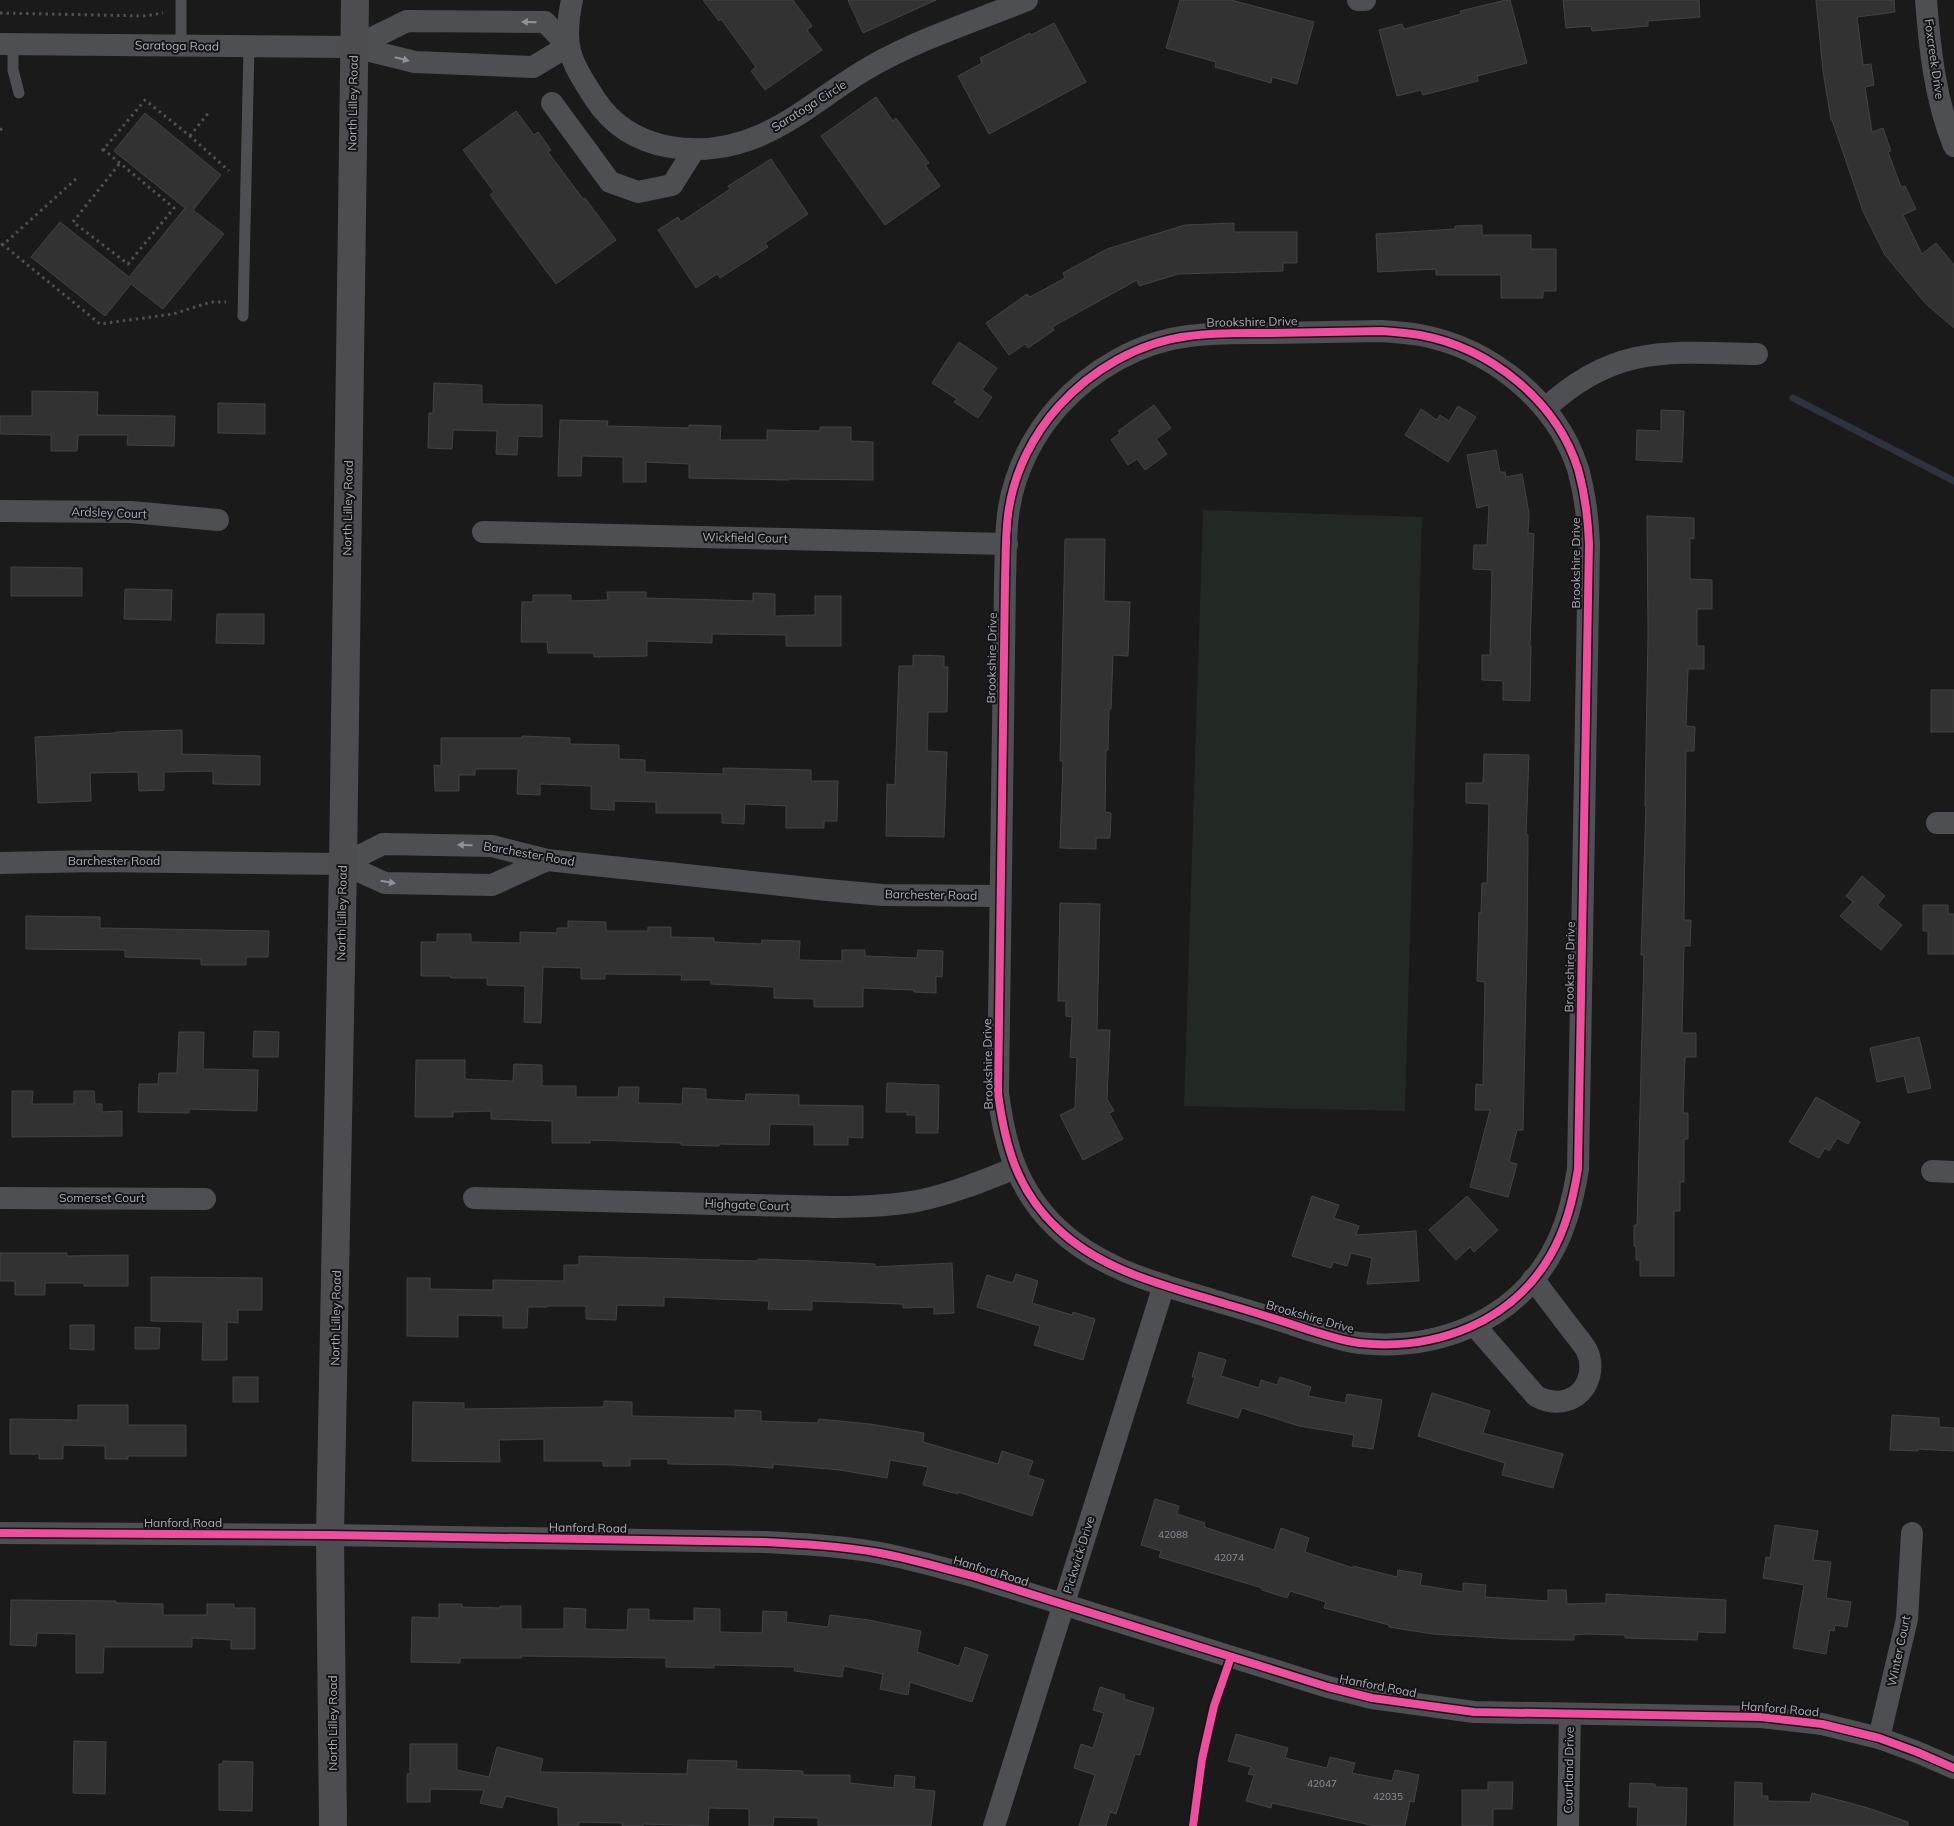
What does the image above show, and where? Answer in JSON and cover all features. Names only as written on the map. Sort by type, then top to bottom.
[{"type":"street","name":"North Lilley Road","points":[[333,1826],[330,1535],[343,864],[355,0]]},
{"type":"street","name":"Saratoga Circle","points":[[572,0],[567,21],[568,46],[574,67],[601,108],[617,124],[640,139],[666,148],[694,150],[729,146],[760,136],[780,126],[870,67],[917,44],[1027,0]]},
{"type":"street","points":[[1358,0],[1365,0]]},
{"type":"street","name":"Foxcreek Drive","points":[[1926,0],[1931,55],[1938,96],[1954,146]]},
{"type":"street","name":"Saratoga Circle","points":[[354,47],[407,21],[545,22],[568,46]]},
{"type":"street","name":"Saratoga Road","points":[[7,44],[354,47]]},
{"type":"street","points":[[354,47],[415,62],[533,67],[568,46]]},
{"type":"street","points":[[552,103],[610,182],[638,192],[672,185],[694,150]]},
{"type":"street","name":"Brookshire Drive","points":[[1382,331],[1420,335],[1458,346],[1492,362],[1522,385],[1545,409],[1563,434],[1577,468],[1587,507],[1589,544],[1578,1169],[1573,1199],[1563,1228],[1550,1256],[1533,1279],[1507,1305],[1475,1326],[1451,1336],[1421,1342],[1390,1345],[1346,1341],[1164,1285],[1112,1266],[1072,1242],[1056,1227],[1028,1193],[1015,1168],[1003,1131],[998,1093],[1006,544],[1008,509],[1016,478],[1028,450],[1049,418],[1070,394],[1100,369],[1135,351],[1164,341],[1187,336],[1218,333],[1382,331]]},
{"type":"street","points":[[1545,409],[1561,394],[1584,378],[1610,365],[1631,358],[1675,352],[1757,354]]},
{"type":"street","name":"Ardsley Court","points":[[0,511],[132,512],[218,520]]},
{"type":"street","name":"Wickfield Court","points":[[483,532],[1006,544]]},
{"type":"street","name":"Barchester Road","points":[[0,862],[96,861],[343,864],[383,844],[492,846],[547,860],[864,894],[940,897],[1000,896]]},
{"type":"street","points":[[343,864],[385,883],[492,885],[547,860]]},
{"type":"street","name":"Highgate Court","points":[[474,1198],[833,1207],[874,1206],[916,1201],[946,1193],[1015,1168]]},
{"type":"street","points":[[1932,1172],[1954,1172]]},
{"type":"street","name":"Somerset Court","points":[[0,1198],[205,1199]]},
{"type":"street","points":[[1475,1326],[1536,1396],[1544,1400],[1557,1402],[1566,1401],[1577,1395],[1585,1386],[1589,1377],[1591,1364],[1586,1350],[1533,1279]]},
{"type":"street","name":"Pickwick Drive","points":[[994,1826],[1164,1285]]},
{"type":"street","name":"Hanford Road","points":[[0,1533],[330,1535],[766,1542],[822,1545],[878,1553],[973,1576],[1328,1687],[1372,1698],[1474,1712],[1761,1717],[1822,1724],[1879,1738],[1954,1768]]},
{"type":"street","name":"Winter Court","points":[[1879,1738],[1907,1619],[1912,1533]]},
{"type":"street","name":"Courtland Drive","points":[[1568,1826],[1570,1714]]},
{"type":"lane","points":[[181,0],[181,46]]},
{"type":"lane","points":[[7,44],[19,93]]},
{"type":"lane","points":[[243,316],[249,46]]},
{"type":"path","points":[[0,13],[144,16],[163,13]]},
{"type":"path","points":[[120,163],[73,222],[128,264],[174,208],[120,163],[102,150],[145,100],[190,136],[231,174]]},
{"type":"path","points":[[190,136],[209,112]]},
{"type":"path","points":[[77,178],[1,245],[100,324],[173,314],[211,302],[232,302]]},
{"type":"shaded area","points":[[1203,510],[1422,517],[1405,1111],[1184,1106]]},
{"type":"building","points":[[703,0],[793,0],[812,26],[807,30],[822,50],[765,90],[751,71],[756,67],[721,19],[719,21]]},
{"type":"building","points":[[848,0],[936,0],[863,33]]},
{"type":"building","points":[[1180,0],[1231,0],[1314,22],[1297,84],[1272,77],[1271,83],[1215,67],[1216,62],[1166,48]]},
{"type":"building","points":[[1510,0],[1527,63],[1477,76],[1478,81],[1423,95],[1421,90],[1397,96],[1379,30],[1402,24],[1404,29],[1461,14],[1460,11]]},
{"type":"building","points":[[1563,0],[1699,0],[1700,17],[1648,21],[1648,26],[1592,31],[1591,26],[1566,28]]},
{"type":"building","points":[[1816,0],[1894,0],[1895,12],[1857,17],[1863,65],[1871,64],[1874,85],[1865,87],[1872,132],[1883,128],[1891,151],[1888,152],[1901,187],[1905,186],[1916,209],[1903,215],[1922,254],[1936,243],[1954,265],[1954,328],[1926,304],[1885,255],[1863,211],[1831,120],[1823,71]]},
{"type":"building","points":[[1054,23],[1086,82],[989,134],[958,76],[982,63],[980,58]]},
{"type":"building","points":[[876,97],[893,121],[896,118],[929,163],[925,165],[940,186],[885,225],[821,136]]},
{"type":"building","points":[[516,111],[534,135],[538,132],[551,150],[548,152],[616,240],[556,284],[490,195],[494,192],[463,150]]},
{"type":"building","points":[[145,113],[221,175],[193,210],[224,234],[163,309],[131,284],[105,316],[31,257],[60,222],[129,277],[185,208],[114,151]]},
{"type":"building","points":[[771,159],[808,214],[765,243],[768,247],[720,278],[717,274],[696,288],[658,230],[678,217],[681,222],[730,189],[728,186]]},
{"type":"building","points":[[1234,223],[1234,232],[1297,232],[1297,263],[1283,263],[1283,271],[1178,274],[1139,286],[1137,280],[1052,327],[1054,330],[1028,348],[1025,344],[1009,355],[986,323],[1027,294],[1030,297],[1065,278],[1063,273],[1107,249],[1185,225]]},
{"type":"building","points":[[1482,225],[1482,235],[1531,235],[1531,249],[1556,249],[1556,291],[1543,291],[1543,298],[1501,298],[1501,275],[1436,275],[1436,269],[1378,272],[1376,234],[1455,229],[1455,226]]},
{"type":"building","points":[[959,342],[997,368],[982,390],[992,397],[978,418],[954,402],[957,399],[932,383]]},
{"type":"building","points":[[434,383],[482,385],[482,404],[542,405],[542,437],[518,436],[517,455],[496,454],[497,431],[453,430],[452,449],[428,448],[429,413],[433,413]]},
{"type":"building","points":[[32,391],[98,392],[97,415],[175,416],[174,446],[127,445],[128,435],[78,435],[77,451],[51,451],[51,435],[0,434],[0,416],[32,416]]},
{"type":"building","points":[[218,403],[265,404],[265,434],[218,433]]},
{"type":"building","points":[[1154,405],[1171,428],[1156,439],[1167,454],[1145,470],[1137,459],[1128,465],[1111,440],[1120,433],[1118,431]]},
{"type":"building","points":[[1458,406],[1476,417],[1448,462],[1405,435],[1421,409],[1437,420],[1440,415],[1449,421]]},
{"type":"building","points":[[1661,410],[1684,411],[1682,462],[1636,460],[1637,430],[1661,431]]},
{"type":"building","points":[[560,420],[608,421],[607,426],[689,428],[689,425],[721,426],[720,440],[767,440],[767,430],[820,431],[820,427],[851,427],[851,441],[873,442],[873,480],[689,478],[689,464],[646,462],[646,482],[623,482],[623,457],[582,456],[581,476],[558,476]]},
{"type":"building","points":[[1496,450],[1500,472],[1505,472],[1506,477],[1522,474],[1529,513],[1528,533],[1534,534],[1530,701],[1503,700],[1503,681],[1482,680],[1482,655],[1490,655],[1492,570],[1473,569],[1474,545],[1487,545],[1489,505],[1477,508],[1467,455]]},
{"type":"building","points":[[1647,516],[1694,518],[1694,539],[1690,538],[1690,579],[1712,580],[1712,609],[1697,609],[1697,646],[1704,646],[1704,669],[1688,669],[1686,726],[1695,727],[1694,751],[1686,751],[1684,920],[1691,920],[1690,946],[1684,946],[1682,1033],[1696,1033],[1696,1057],[1685,1057],[1683,1113],[1688,1113],[1688,1139],[1684,1139],[1684,1182],[1680,1182],[1680,1211],[1674,1211],[1674,1276],[1640,1276],[1640,1260],[1636,1260],[1636,1246],[1634,1246],[1634,1225],[1637,1225],[1644,955],[1641,955],[1646,806]]},
{"type":"building","points":[[1065,539],[1105,539],[1104,601],[1130,602],[1128,656],[1113,655],[1108,750],[1106,750],[1105,812],[1111,813],[1110,838],[1096,838],[1096,849],[1060,848],[1063,761],[1060,761]]},
{"type":"building","points":[[11,567],[82,568],[82,596],[11,596]]},
{"type":"building","points":[[125,589],[172,590],[171,620],[124,619]]},
{"type":"building","points":[[607,592],[646,592],[646,598],[753,601],[753,593],[775,594],[775,616],[815,615],[815,596],[841,596],[841,646],[786,646],[786,635],[712,634],[712,643],[647,641],[647,656],[594,657],[594,653],[548,653],[547,642],[521,642],[522,602],[533,602],[533,595],[571,595],[571,601],[608,600]]},
{"type":"building","points":[[217,614],[264,614],[264,644],[216,643]]},
{"type":"building","points":[[913,655],[944,656],[944,667],[948,667],[947,712],[928,712],[927,751],[947,752],[944,837],[886,836],[887,784],[895,785],[899,666],[913,666]]},
{"type":"building","points":[[1931,690],[1954,690],[1954,732],[1931,732]]},
{"type":"building","points":[[182,730],[182,754],[260,756],[260,785],[213,784],[213,771],[164,772],[164,790],[139,791],[138,772],[90,773],[91,801],[38,803],[35,737]]},
{"type":"building","points":[[522,736],[570,738],[570,744],[619,745],[619,759],[645,760],[645,772],[723,774],[723,768],[811,770],[811,781],[838,781],[837,821],[824,821],[824,828],[786,828],[786,806],[745,804],[744,824],[722,823],[722,813],[656,813],[656,802],[614,801],[614,810],[591,809],[591,786],[540,784],[540,795],[517,794],[518,769],[475,769],[475,775],[459,775],[459,791],[435,791],[434,765],[441,766],[441,738],[522,738]]},
{"type":"building","points":[[1484,754],[1529,755],[1526,835],[1528,835],[1527,947],[1523,1130],[1517,1130],[1509,1162],[1517,1164],[1508,1197],[1470,1187],[1490,1110],[1475,1110],[1476,1084],[1483,1085],[1485,982],[1477,981],[1479,912],[1481,913],[1482,883],[1487,883],[1489,804],[1466,803],[1466,783],[1483,783]]},
{"type":"building","points":[[1862,876],[1885,896],[1877,905],[1902,925],[1881,950],[1840,916],[1853,902],[1846,896]]},
{"type":"building","points":[[1060,903],[1100,904],[1097,1030],[1110,1030],[1107,1099],[1114,1111],[1109,1113],[1123,1139],[1083,1160],[1060,1115],[1075,1108],[1077,1058],[1070,1057],[1072,1017],[1066,1016],[1066,1001],[1058,1001]]},
{"type":"building","points":[[1923,905],[1948,905],[1948,914],[1954,914],[1954,954],[1928,954],[1928,931],[1923,931]]},
{"type":"building","points":[[26,916],[100,917],[100,928],[269,931],[268,957],[246,957],[246,965],[201,965],[201,959],[125,957],[125,950],[26,949]]},
{"type":"building","points":[[568,921],[606,922],[606,931],[648,931],[648,927],[671,927],[671,937],[714,938],[714,942],[761,944],[762,940],[800,941],[799,960],[842,961],[842,950],[865,950],[865,956],[917,958],[918,950],[943,951],[942,977],[936,976],[936,993],[863,988],[863,1007],[814,1007],[814,999],[774,998],[774,987],[711,984],[711,980],[681,980],[682,975],[605,974],[605,979],[581,979],[581,968],[543,967],[541,1023],[524,1022],[525,986],[487,985],[487,978],[421,976],[421,942],[437,942],[437,934],[471,934],[471,942],[520,943],[520,932],[557,933],[557,928],[568,928]]},
{"type":"building","points":[[254,1031],[279,1032],[278,1057],[253,1057]]},
{"type":"building","points":[[179,1032],[204,1032],[203,1069],[258,1070],[257,1111],[189,1109],[189,1113],[138,1112],[139,1084],[158,1084],[159,1073],[177,1073]]},
{"type":"building","points":[[1919,1037],[1931,1088],[1908,1093],[1904,1076],[1877,1082],[1870,1048]]},
{"type":"building","points":[[416,1060],[465,1060],[465,1079],[513,1081],[514,1064],[542,1065],[542,1086],[576,1086],[576,1097],[618,1097],[619,1087],[639,1087],[638,1103],[682,1104],[683,1088],[706,1089],[706,1099],[745,1101],[746,1094],[799,1095],[799,1105],[863,1106],[863,1138],[848,1137],[848,1145],[814,1145],[814,1125],[770,1124],[769,1145],[681,1145],[681,1143],[590,1140],[590,1143],[552,1143],[552,1121],[491,1119],[491,1111],[453,1112],[453,1117],[415,1117]]},
{"type":"building","points":[[887,1083],[939,1085],[938,1133],[916,1133],[916,1115],[907,1115],[907,1112],[886,1112]]},
{"type":"building","points":[[12,1091],[33,1091],[32,1104],[74,1104],[74,1091],[94,1091],[95,1104],[102,1104],[102,1112],[122,1111],[122,1136],[12,1137]]},
{"type":"building","points":[[1816,1097],[1860,1122],[1848,1144],[1837,1138],[1829,1151],[1825,1148],[1819,1158],[1789,1142]]},
{"type":"building","points":[[1312,1196],[1339,1205],[1334,1218],[1359,1226],[1356,1235],[1416,1231],[1419,1281],[1367,1284],[1372,1258],[1351,1253],[1347,1266],[1333,1262],[1331,1268],[1292,1256]]},
{"type":"building","points":[[1467,1196],[1498,1230],[1474,1252],[1470,1247],[1456,1260],[1429,1230]]},
{"type":"building","points":[[0,1253],[67,1253],[67,1256],[128,1255],[128,1286],[84,1286],[84,1283],[45,1283],[45,1295],[15,1295],[15,1281],[0,1281]]},
{"type":"building","points":[[579,1256],[813,1261],[875,1264],[875,1267],[952,1263],[954,1313],[934,1314],[934,1307],[903,1308],[903,1304],[812,1301],[812,1310],[768,1309],[769,1301],[664,1297],[664,1306],[617,1305],[616,1320],[586,1319],[586,1306],[528,1307],[527,1328],[503,1328],[503,1316],[458,1315],[458,1337],[407,1336],[407,1278],[430,1278],[430,1289],[493,1290],[493,1280],[564,1281],[564,1265],[579,1265]]},
{"type":"building","points":[[1016,1274],[1038,1281],[1032,1303],[1072,1315],[1073,1312],[1095,1319],[1083,1360],[1034,1345],[1040,1326],[977,1307],[987,1275],[1013,1283]]},
{"type":"building","points":[[151,1277],[262,1278],[262,1310],[238,1310],[238,1323],[227,1322],[227,1360],[202,1360],[203,1322],[151,1321]]},
{"type":"building","points":[[70,1325],[94,1325],[94,1350],[70,1349]]},
{"type":"building","points":[[135,1327],[160,1328],[159,1349],[135,1349]]},
{"type":"building","points":[[1199,1352],[1226,1360],[1221,1376],[1259,1388],[1261,1380],[1277,1385],[1280,1377],[1311,1387],[1308,1396],[1345,1403],[1347,1394],[1382,1400],[1373,1449],[1352,1446],[1354,1435],[1299,1426],[1242,1408],[1238,1418],[1187,1403],[1195,1377],[1192,1377]]},
{"type":"building","points":[[233,1377],[258,1377],[258,1402],[233,1402]]},
{"type":"building","points":[[1432,1393],[1490,1411],[1483,1433],[1563,1454],[1553,1488],[1502,1475],[1505,1463],[1418,1436]]},
{"type":"building","points":[[604,1401],[632,1402],[632,1416],[735,1418],[735,1410],[761,1411],[761,1421],[818,1423],[819,1419],[870,1424],[924,1433],[923,1442],[998,1464],[1002,1451],[1033,1461],[1028,1475],[1044,1480],[1032,1516],[958,1492],[958,1494],[923,1485],[928,1467],[890,1460],[887,1478],[840,1470],[773,1464],[773,1468],[668,1464],[668,1459],[630,1459],[630,1466],[603,1466],[603,1461],[544,1461],[544,1439],[499,1440],[500,1462],[412,1461],[413,1402],[464,1403],[464,1409],[604,1407]]},
{"type":"building","points":[[78,1405],[128,1405],[128,1425],[186,1425],[186,1456],[128,1456],[128,1459],[105,1459],[105,1446],[63,1445],[63,1459],[39,1459],[39,1454],[10,1454],[10,1419],[78,1420]]},
{"type":"building","points":[[1892,1415],[1939,1418],[1939,1427],[1954,1428],[1954,1451],[1890,1450]]},
{"type":"building","points":[[1155,1499],[1179,1506],[1177,1514],[1205,1523],[1204,1527],[1274,1550],[1281,1528],[1309,1538],[1305,1552],[1353,1568],[1353,1566],[1397,1577],[1398,1570],[1422,1574],[1420,1585],[1463,1592],[1463,1583],[1486,1585],[1485,1597],[1548,1601],[1548,1590],[1566,1590],[1567,1604],[1606,1603],[1606,1594],[1726,1600],[1725,1633],[1698,1632],[1697,1640],[1625,1638],[1625,1635],[1586,1634],[1574,1635],[1574,1640],[1513,1639],[1433,1634],[1389,1627],[1389,1625],[1324,1608],[1326,1602],[1290,1591],[1287,1598],[1262,1590],[1262,1588],[1159,1557],[1161,1551],[1141,1545]]},
{"type":"building","points":[[1775,1525],[1818,1531],[1813,1560],[1831,1562],[1826,1598],[1851,1602],[1847,1627],[1835,1625],[1834,1631],[1830,1630],[1826,1654],[1793,1648],[1804,1585],[1763,1578],[1766,1557],[1770,1558]]},
{"type":"building","points":[[11,1600],[116,1601],[116,1603],[163,1604],[163,1615],[207,1615],[207,1604],[234,1604],[234,1608],[255,1608],[255,1649],[231,1649],[231,1640],[192,1638],[192,1647],[104,1647],[103,1673],[76,1673],[76,1634],[37,1633],[36,1646],[10,1645]]},
{"type":"building","points":[[439,1604],[462,1604],[462,1607],[500,1608],[500,1606],[521,1606],[521,1629],[564,1629],[564,1608],[586,1609],[585,1629],[627,1630],[628,1609],[649,1609],[649,1620],[694,1621],[694,1608],[720,1609],[720,1632],[762,1633],[763,1611],[787,1612],[786,1622],[828,1627],[830,1615],[869,1620],[921,1631],[917,1652],[959,1666],[965,1647],[988,1655],[972,1702],[910,1682],[908,1695],[880,1689],[883,1674],[844,1666],[842,1677],[794,1671],[795,1667],[714,1665],[714,1668],[666,1667],[666,1658],[521,1656],[521,1658],[460,1658],[460,1663],[411,1662],[412,1617],[439,1618]]},
{"type":"building","points":[[1100,1687],[1125,1695],[1124,1699],[1154,1708],[1140,1755],[1135,1754],[1116,1814],[1110,1812],[1106,1826],[1079,1826],[1095,1775],[1074,1768],[1081,1744],[1093,1748],[1104,1713],[1093,1710]]},
{"type":"building","points":[[1236,1734],[1288,1748],[1285,1758],[1327,1768],[1330,1757],[1355,1763],[1352,1773],[1392,1781],[1395,1770],[1419,1775],[1414,1802],[1410,1801],[1405,1826],[1375,1826],[1272,1803],[1271,1808],[1246,1801],[1254,1775],[1248,1774],[1251,1767],[1228,1761]]},
{"type":"building","points":[[74,1741],[106,1742],[105,1794],[73,1793]]},
{"type":"building","points":[[410,1744],[457,1744],[457,1770],[489,1777],[497,1747],[543,1759],[540,1772],[687,1774],[688,1760],[737,1761],[736,1769],[803,1771],[803,1775],[850,1775],[850,1783],[894,1788],[895,1775],[915,1777],[914,1789],[935,1791],[931,1826],[818,1826],[818,1818],[774,1817],[773,1826],[749,1826],[749,1809],[709,1808],[708,1826],[643,1824],[643,1826],[622,1826],[623,1823],[579,1822],[579,1825],[558,1825],[558,1808],[506,1796],[502,1808],[480,1803],[484,1790],[430,1789],[430,1802],[407,1802],[407,1774],[410,1774]]},
{"type":"building","points":[[223,1761],[253,1762],[252,1811],[219,1810],[219,1764],[223,1764]]},
{"type":"building","points":[[1488,1782],[1513,1782],[1512,1809],[1493,1809],[1493,1826],[1462,1826],[1462,1790],[1488,1790]]},
{"type":"building","points":[[1735,1782],[1762,1783],[1762,1796],[1768,1796],[1768,1801],[1810,1802],[1812,1793],[1865,1807],[1908,1822],[1908,1826],[1734,1826]]},
{"type":"building","points":[[1630,1783],[1655,1784],[1655,1787],[1687,1788],[1686,1826],[1637,1826],[1638,1807],[1629,1807]]},
{"type":"waterway","points":[[1793,398],[1954,481]]},
{"type":"cycle path","points":[[1382,331],[1420,335],[1446,342],[1471,352],[1495,365],[1517,381],[1537,400],[1554,421],[1568,444],[1578,469],[1586,506],[1589,544],[1578,1169],[1571,1203],[1565,1225],[1556,1246],[1534,1279],[1514,1299],[1492,1315],[1468,1328],[1443,1337],[1387,1344],[1359,1343],[1328,1336],[1159,1284],[1115,1267],[1095,1256],[1057,1228],[1043,1213],[1023,1183],[1009,1149],[998,1093],[1006,535],[1012,494],[1026,454],[1049,418],[1085,381],[1117,360],[1152,344],[1170,339],[1209,334],[1382,331]]},
{"type":"cycle path","points":[[0,1533],[330,1535],[765,1542],[851,1549],[904,1558],[973,1576],[1328,1687],[1372,1698],[1474,1712],[1761,1717],[1822,1724],[1879,1738],[1954,1768]]},
{"type":"cycle path","points":[[1193,1826],[1202,1759],[1214,1706],[1231,1657]]}]
